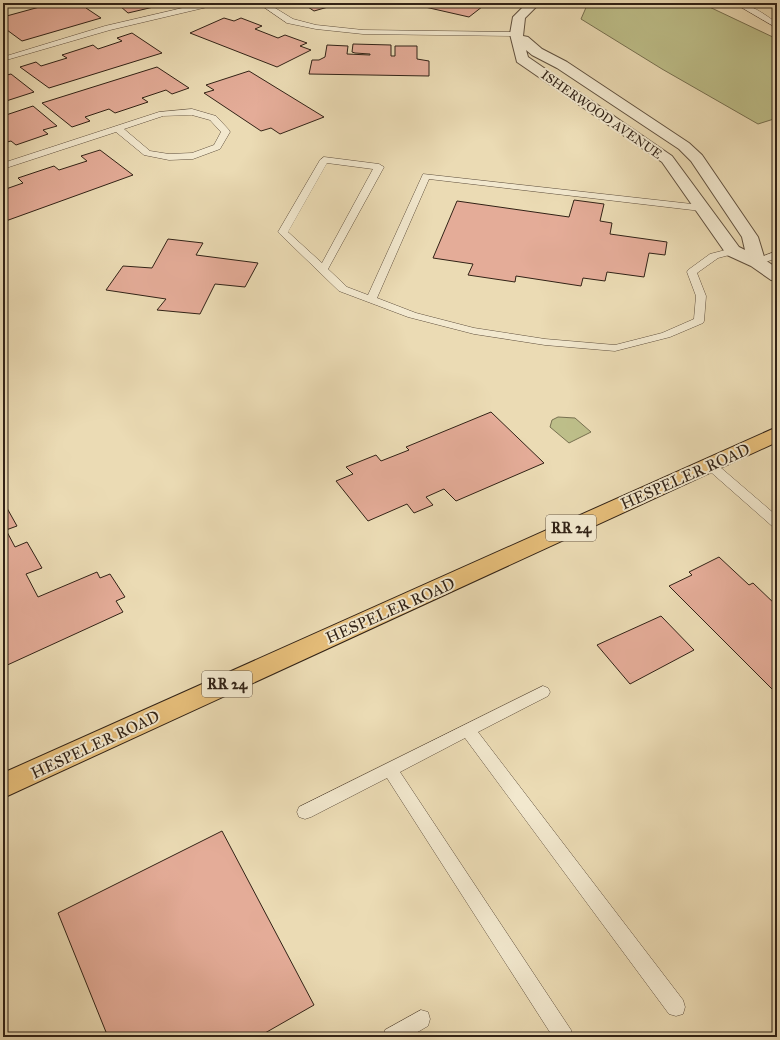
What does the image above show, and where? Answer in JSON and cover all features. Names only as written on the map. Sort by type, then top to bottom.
[{"type":"main road","name":"HESPELER ROAD","points":[[3,786],[777,434]]},
{"type":"street","name":"ISHERWOOD AVENUE","points":[[534,3],[519,17],[516,34],[522,59],[667,159],[733,251],[757,262],[777,276]]},
{"type":"street","name":"ISHERWOOD AVENUE","points":[[516,34],[537,52],[582,78],[684,146],[697,158],[750,237],[757,262]]},
{"type":"lane","points":[[3,59],[108,28],[213,3]]},
{"type":"lane","points":[[262,3],[290,21],[316,27],[363,32],[516,34]]},
{"type":"lane","points":[[738,3],[777,26]]},
{"type":"lane","points":[[3,166],[117,128],[162,114],[192,112],[213,118],[226,132],[217,147],[193,156],[170,157],[147,153],[117,128]]},
{"type":"lane","points":[[323,270],[379,167],[324,160],[283,232],[323,270],[343,289],[412,315],[474,331],[545,342],[614,348],[666,335],[699,320],[701,296],[692,272],[714,256],[733,251]]},
{"type":"lane","points":[[371,299],[426,176],[701,208]]},
{"type":"lane","points":[[757,262],[777,254]]},
{"type":"lane","points":[[709,464],[777,523]]},
{"type":"lane","points":[[306,812],[543,692]]},
{"type":"lane","points":[[468,730],[676,1008]]},
{"type":"lane","points":[[390,770],[564,1037]]},
{"type":"lane","points":[[392,1037],[421,1019]]},
{"type":"green space","points":[[588,3],[701,3],[777,39],[777,118],[758,124],[662,69],[581,19]]},
{"type":"green space","points":[[558,417],[575,418],[591,432],[569,443],[550,427],[552,420]]},
{"type":"building","points":[[54,3],[93,3],[96,5],[86,8],[101,18],[22,41],[7,30],[3,31],[3,17]]},
{"type":"building","points":[[109,3],[124,3],[113,6]]},
{"type":"building","points":[[124,3],[160,3],[162,5],[128,13],[120,6],[126,5]]},
{"type":"building","points":[[302,3],[342,3],[314,11]]},
{"type":"building","points":[[431,3],[487,3],[469,17],[425,7]]},
{"type":"building","points":[[224,18],[234,21],[241,18],[262,26],[255,29],[278,38],[285,35],[307,43],[300,46],[311,50],[277,67],[190,33]]},
{"type":"building","points":[[132,33],[162,53],[49,88],[20,67],[36,62],[41,66],[67,58],[62,55],[93,45],[98,49],[122,41],[117,38]]},
{"type":"building","points":[[353,44],[391,45],[391,56],[395,56],[395,46],[417,46],[417,59],[429,61],[429,76],[309,74],[312,60],[319,60],[325,57],[327,45],[348,46],[347,54],[370,55],[352,52]]},
{"type":"building","points":[[157,67],[189,88],[172,94],[166,90],[142,98],[148,102],[115,113],[109,109],[85,117],[90,121],[72,127],[42,103]]},
{"type":"building","points":[[249,71],[324,117],[280,134],[271,128],[261,131],[204,93],[214,90],[206,85]]},
{"type":"building","points":[[11,74],[34,92],[3,102],[3,76]]},
{"type":"building","points":[[33,106],[57,126],[43,130],[48,134],[16,145],[11,141],[3,143],[3,116]]},
{"type":"building","points":[[100,150],[133,175],[3,222],[3,190],[23,183],[18,178],[54,166],[59,170],[87,161],[81,156]]},
{"type":"building","points":[[574,200],[604,204],[600,221],[612,223],[610,234],[667,242],[665,255],[649,253],[644,277],[607,272],[605,281],[583,278],[581,286],[516,276],[515,282],[468,275],[473,264],[433,258],[457,201],[569,217]]},
{"type":"building","points":[[168,239],[203,243],[196,255],[258,263],[245,287],[215,284],[200,314],[157,310],[166,299],[106,290],[123,266],[152,268]]},
{"type":"building","points":[[491,412],[544,463],[456,501],[444,489],[426,497],[433,505],[414,513],[407,504],[368,521],[336,481],[353,474],[346,467],[376,455],[381,461],[409,450],[406,447]]},
{"type":"building","points":[[3,501],[17,526],[6,530],[15,547],[27,542],[42,568],[26,574],[38,597],[97,572],[100,578],[110,574],[125,597],[116,601],[123,612],[3,667]]},
{"type":"building","points":[[719,557],[749,585],[753,583],[777,606],[777,694],[669,586],[692,575],[689,572]]},
{"type":"building","points":[[661,616],[694,650],[630,684],[597,645]]},
{"type":"building","points":[[222,831],[314,1005],[258,1037],[108,1037],[58,913]]}]
